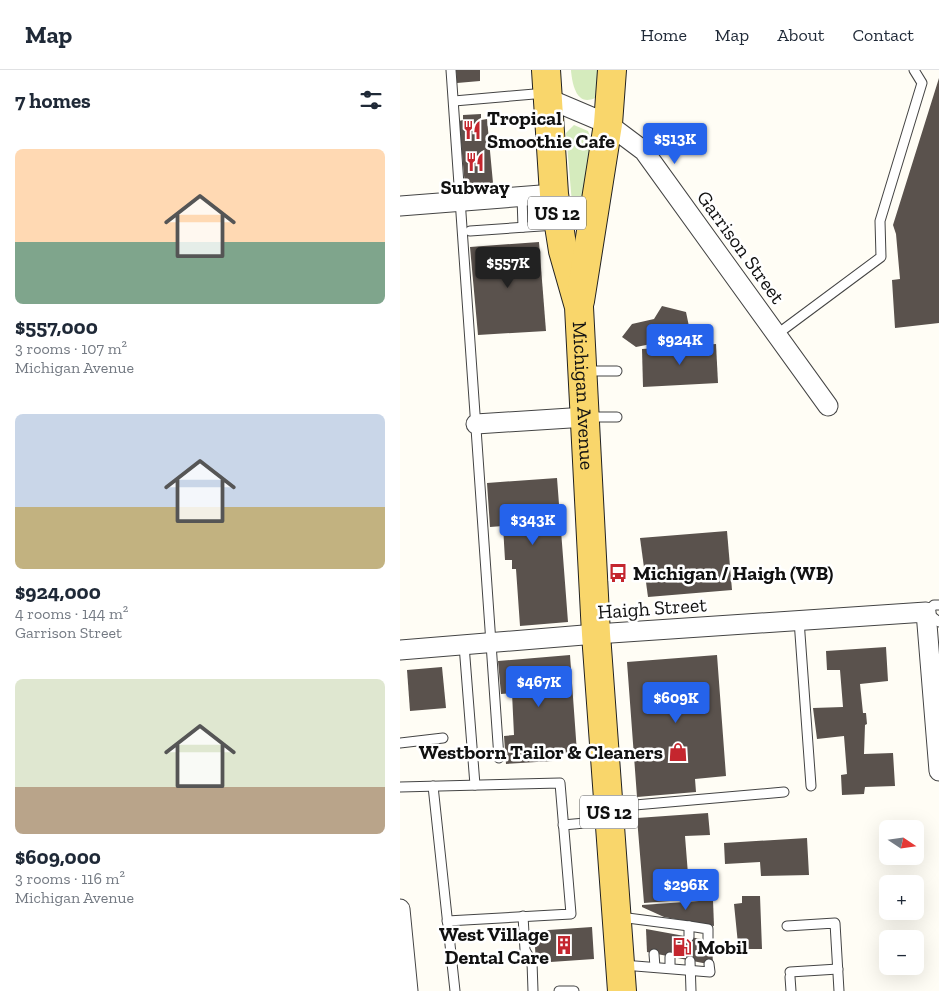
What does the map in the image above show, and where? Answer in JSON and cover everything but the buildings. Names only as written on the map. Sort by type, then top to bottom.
[{"type":"main road","name":"Michigan Avenue","points":[[579,307],[608,124],[612,70]]},
{"type":"main road","name":"Michigan Avenue","points":[[548,87],[554,194],[564,252],[579,307],[596,634],[621,978]]},
{"type":"street","name":"Garrison Street","points":[[548,87],[608,124],[644,151],[828,406]]},
{"type":"street","points":[[400,206],[554,194]]},
{"type":"street","points":[[476,424],[586,417]]},
{"type":"street","name":"Haigh Street","points":[[400,650],[596,634],[906,613],[935,613]]},
{"type":"street","points":[[935,613],[939,771]]},
{"type":"street","points":[[400,909],[408,991]]},
{"type":"lane","points":[[451,70],[462,201],[499,758]]},
{"type":"lane","points":[[776,335],[881,257],[880,221],[922,83],[914,70]]},
{"type":"lane","points":[[454,101],[548,87]]},
{"type":"lane","points":[[522,197],[523,227]]},
{"type":"lane","points":[[470,231],[559,224]]},
{"type":"lane","points":[[583,371],[617,371]]},
{"type":"lane","points":[[586,417],[617,417]]},
{"type":"lane","points":[[799,620],[810,786]]},
{"type":"lane","points":[[464,645],[475,785]]},
{"type":"lane","points":[[400,743],[443,738]]},
{"type":"lane","points":[[400,787],[560,783],[571,914],[447,921]]},
{"type":"lane","points":[[433,786],[455,991]]},
{"type":"lane","points":[[563,825],[610,814],[784,792]]},
{"type":"lane","points":[[523,916],[525,950],[532,962],[533,991]]},
{"type":"lane","points":[[617,916],[653,925],[668,923],[708,929],[708,940]]},
{"type":"lane","points":[[668,923],[669,933]]},
{"type":"lane","points":[[787,926],[835,923],[839,991]]},
{"type":"lane","points":[[689,926],[689,937]]},
{"type":"lane","points":[[654,954],[655,967]]},
{"type":"lane","points":[[670,957],[670,968]]},
{"type":"lane","points":[[621,978],[655,967],[670,968],[690,965],[710,972],[709,964]]},
{"type":"lane","points":[[690,965],[691,991]]},
{"type":"lane","points":[[791,991],[790,974],[838,970]]},
{"type":"lane","points":[[559,991],[574,991]]},
{"type":"green space","points":[[571,70],[599,70],[595,98],[589,100],[579,97],[572,81]]},
{"type":"green space","points":[[574,125],[588,131],[591,139],[582,215],[573,215],[566,133]]},
{"type":"place","name":"Tropical Smoothie Cafe","points":[[472,130]]},
{"type":"place","name":"Subway","points":[[475,162]]},
{"type":"place","name":"Michigan / Haigh (WB)","points":[[618,573]]},
{"type":"place","name":"Westborn Tailor & Cleaners","points":[[678,752]]},
{"type":"place","name":"West Village Dental Care","points":[[564,945]]},
{"type":"place","name":"Mobil","points":[[682,947]]}]
